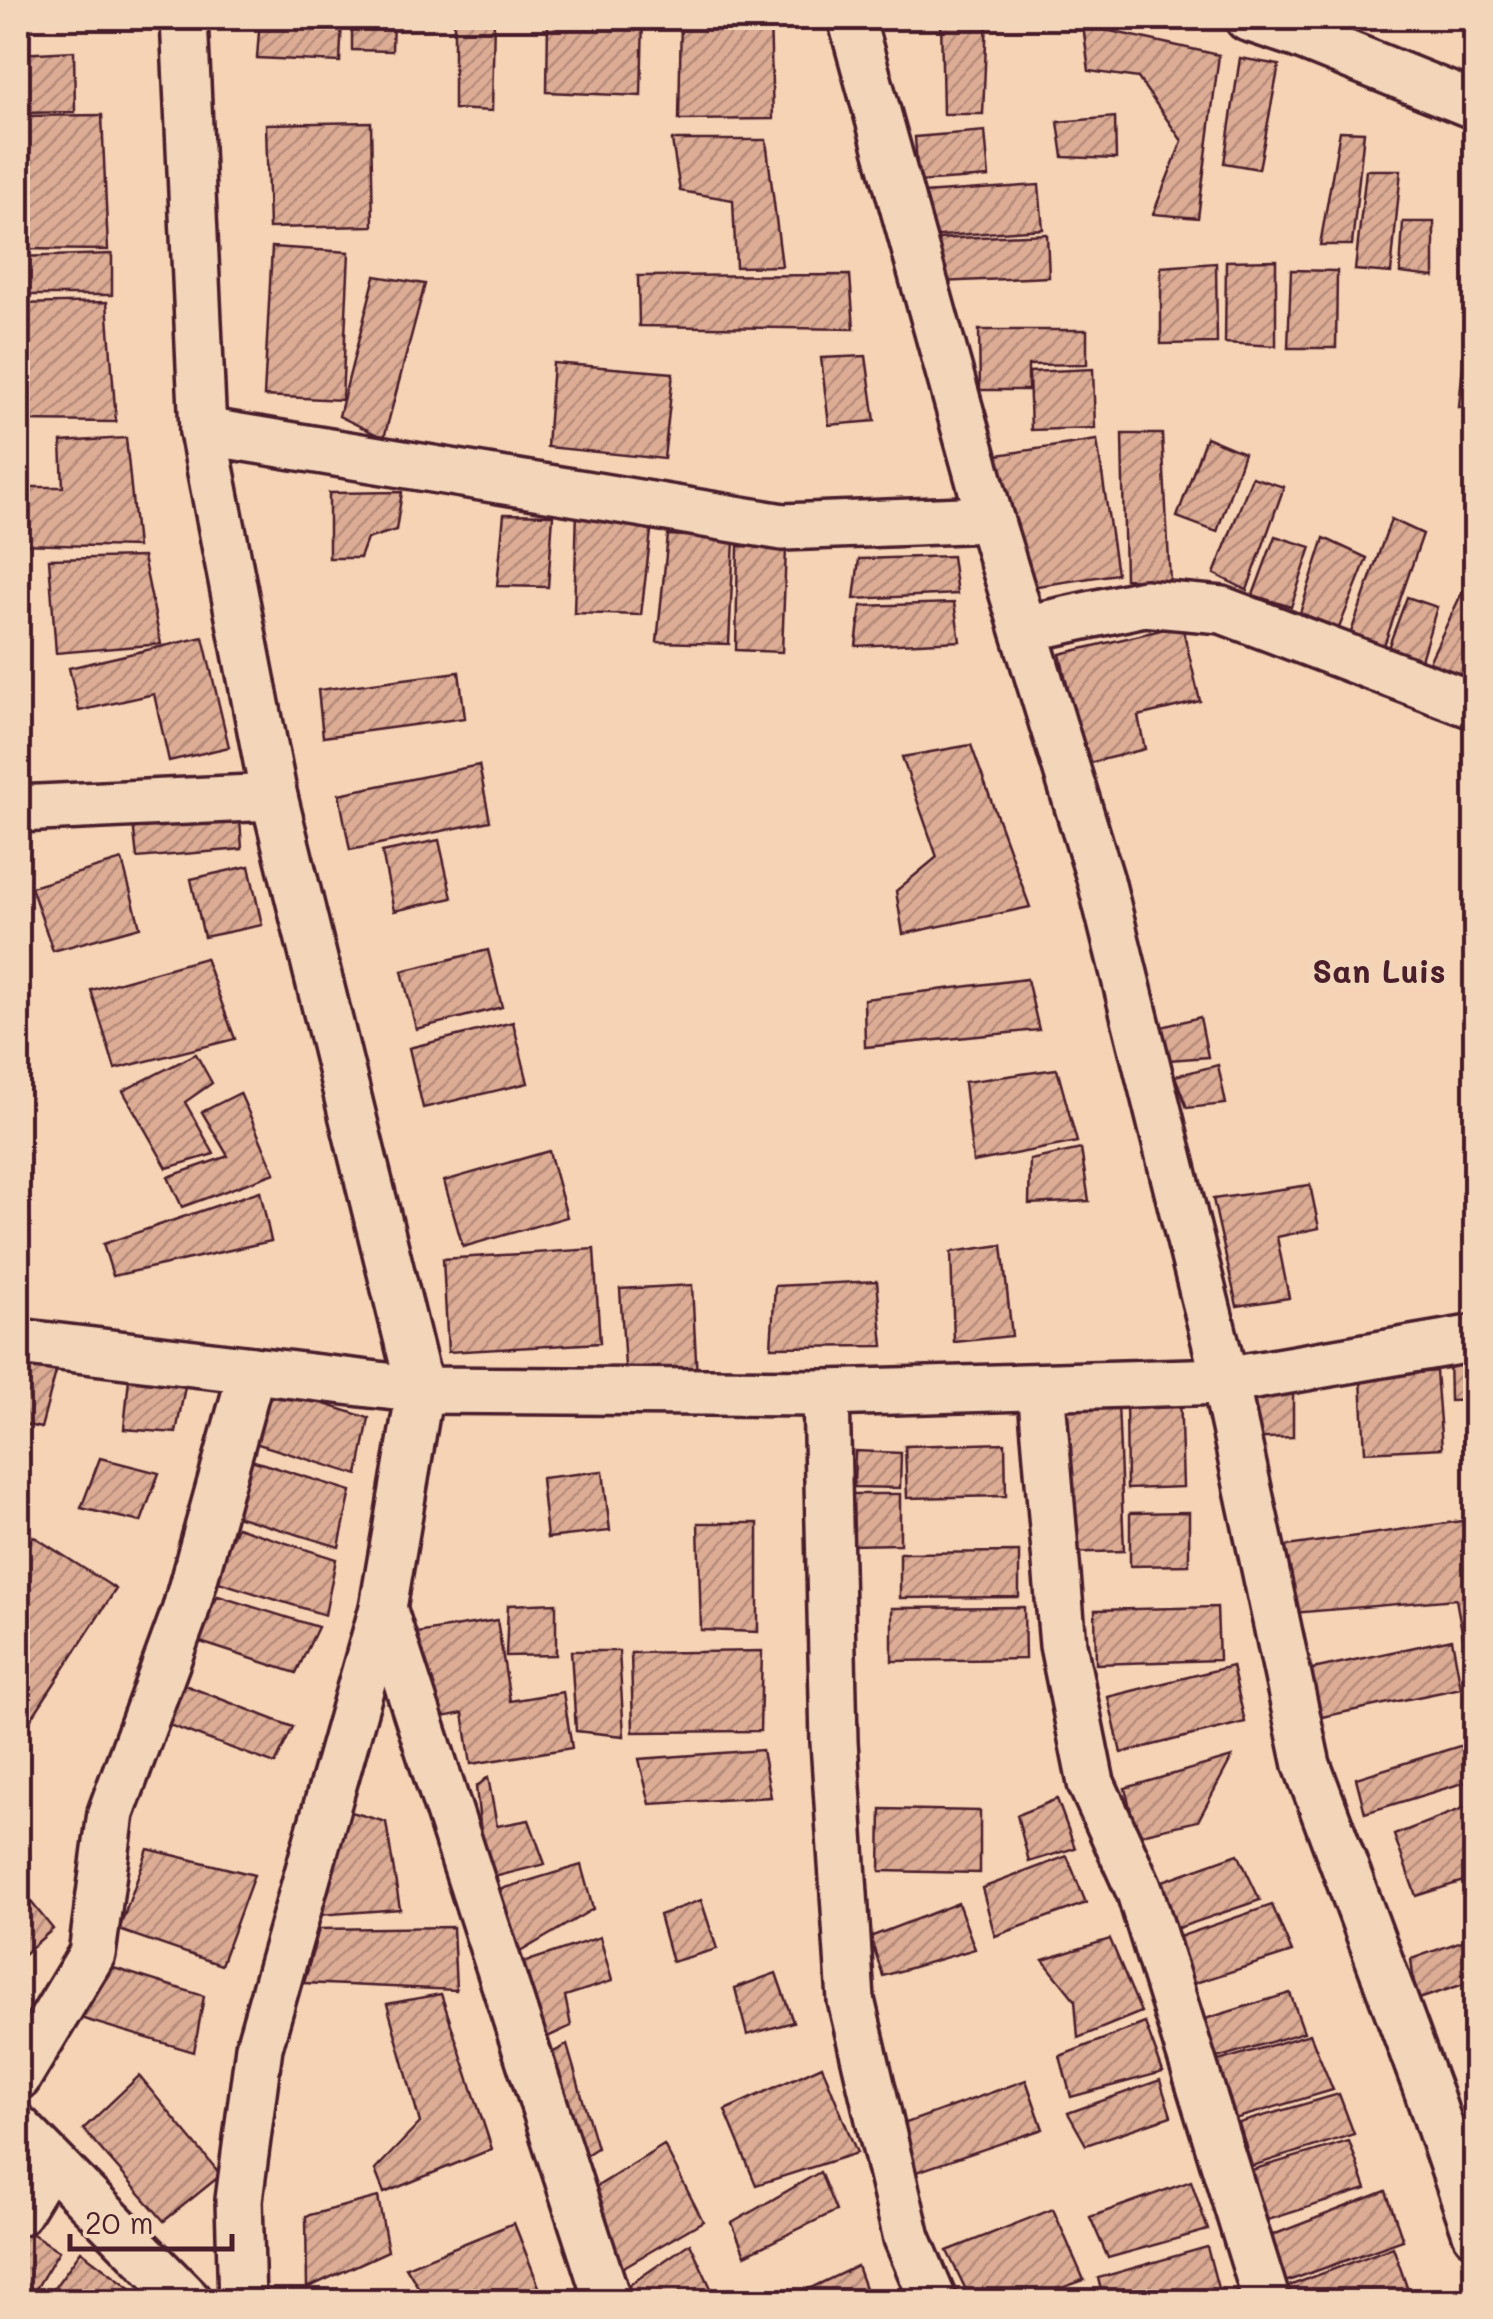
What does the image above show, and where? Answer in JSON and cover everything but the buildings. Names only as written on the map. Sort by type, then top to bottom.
[{"type":"street","points":[[184,18],[202,431],[274,797],[420,1390],[383,1608],[259,2047],[240,2200],[242,2302]]},
{"type":"street","points":[[851,18],[990,520],[1101,881],[1226,1382],[1306,1765],[1476,2232]]},
{"type":"street","points":[[1248,18],[1302,26],[1476,106]]},
{"type":"street","points":[[202,431],[783,527],[990,520]]},
{"type":"street","points":[[1024,629],[1144,603],[1222,610],[1476,706]]},
{"type":"street","points":[[18,810],[274,797]]},
{"type":"street","points":[[18,1342],[420,1390],[826,1393],[1226,1382],[1476,1338]]},
{"type":"street","points":[[18,2076],[92,1954],[111,1813],[186,1612],[252,1370]]},
{"type":"street","points":[[1041,1387],[1062,1645],[1091,1783],[1140,1892],[1267,2302]]},
{"type":"street","points":[[826,1393],[834,1742],[851,2000],[907,2238],[934,2302]]},
{"type":"street","points":[[383,1608],[608,2302]]},
{"type":"street","points":[[18,2128],[189,2302]]},
{"type":"street","points":[[18,2212],[50,2161]]},
{"type":"district","name":"San Luis","points":[[1379,970]]}]
